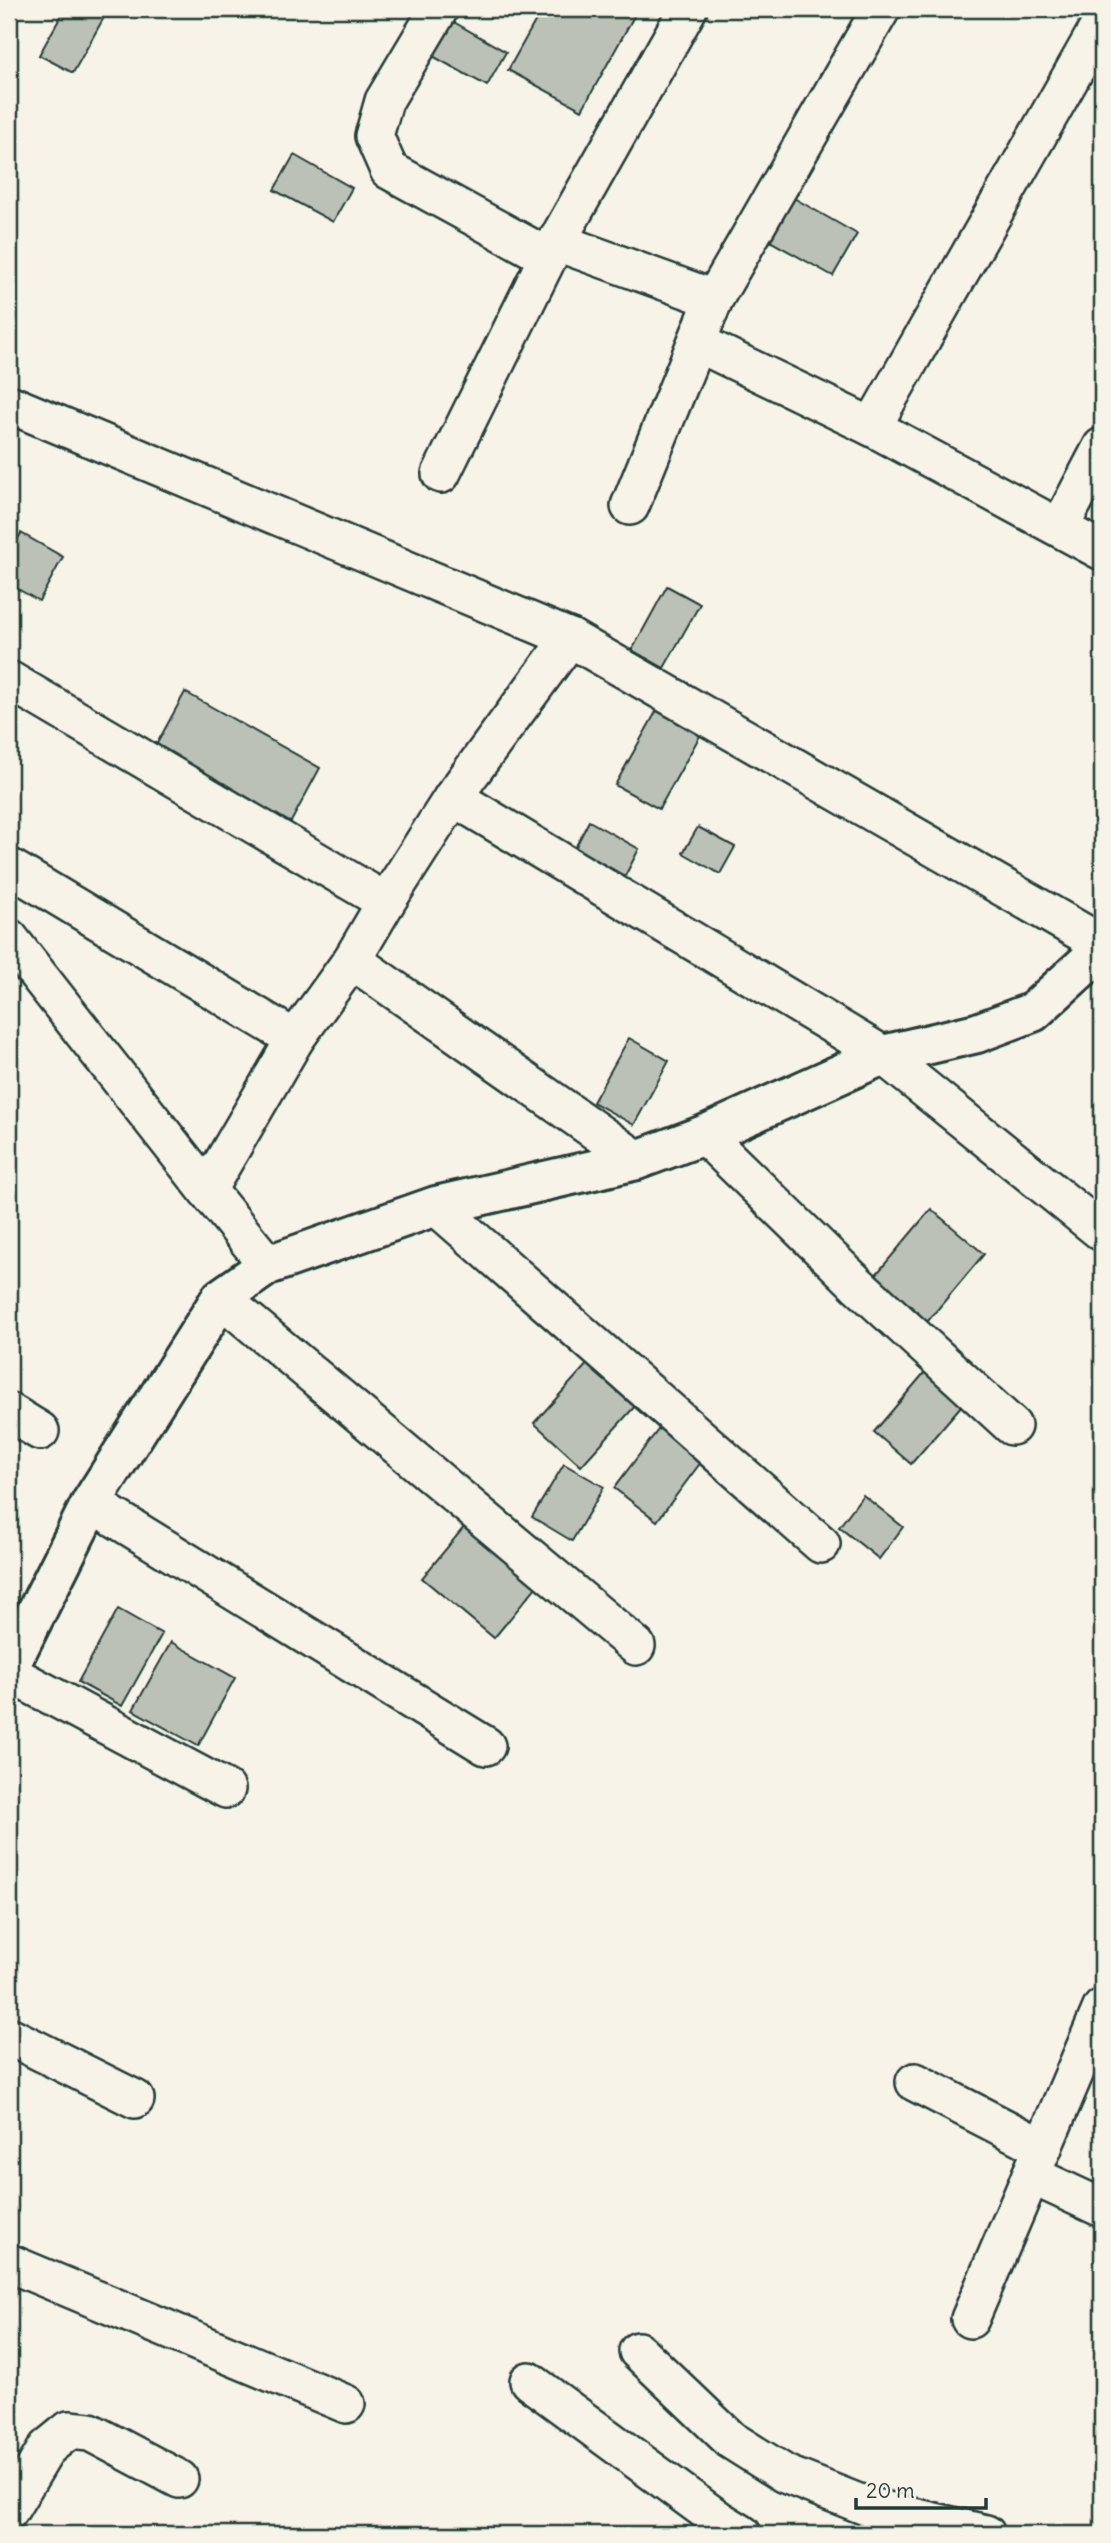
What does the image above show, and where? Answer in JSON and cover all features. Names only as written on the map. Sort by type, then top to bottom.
[{"type":"street","points":[[439,9],[384,101],[374,136],[389,170],[553,249],[714,299]]},
{"type":"street","points":[[442,474],[553,249],[688,9]]},
{"type":"street","points":[[630,506],[714,299],[881,9]]},
{"type":"street","points":[[872,427],[1102,22]]},
{"type":"street","points":[[698,343],[872,427],[1102,551]]},
{"type":"street","points":[[9,404],[569,638],[1102,947],[1033,1012],[977,1032],[883,1055],[704,1135],[637,1160],[436,1206],[268,1265],[221,1298],[91,1503],[9,1667]]},
{"type":"street","points":[[1060,527],[1102,447]]},
{"type":"street","points":[[206,1190],[295,1039],[352,960],[453,797],[569,638]]},
{"type":"street","points":[[9,680],[386,902]]},
{"type":"street","points":[[453,797],[883,1055],[1102,1232]]},
{"type":"street","points":[[9,867],[295,1039]]},
{"type":"street","points":[[9,938],[268,1265]]},
{"type":"street","points":[[352,960],[637,1160]]},
{"type":"street","points":[[704,1135],[857,1283],[1012,1426]]},
{"type":"street","points":[[436,1206],[821,1544]]},
{"type":"street","points":[[221,1298],[636,1646]]},
{"type":"street","points":[[9,1412],[40,1431]]},
{"type":"street","points":[[91,1503],[486,1746]]},
{"type":"street","points":[[9,1673],[226,1789]]},
{"type":"street","points":[[970,2319],[1101,2016]]},
{"type":"street","points":[[9,2036],[135,2099]]},
{"type":"street","points":[[915,2082],[1037,2161],[1102,2208]]},
{"type":"street","points":[[9,2263],[346,2404]]},
{"type":"street","points":[[638,2351],[731,2440],[785,2473],[866,2506],[986,2534]]},
{"type":"street","points":[[529,2381],[719,2521],[742,2534]]},
{"type":"street","points":[[9,2511],[47,2448],[69,2430],[90,2432],[179,2479]]},
{"type":"building","points":[[65,9],[101,9],[107,12],[73,73],[39,55]]},
{"type":"building","points":[[542,9],[638,9],[582,110],[508,70]]},
{"type":"building","points":[[438,13],[506,52],[487,86],[418,48]]},
{"type":"building","points":[[294,155],[352,188],[333,222],[274,190]]},
{"type":"building","points":[[785,193],[857,234],[833,276],[761,236]]},
{"type":"building","points":[[21,533],[63,557],[39,601],[9,584],[9,556]]},
{"type":"building","points":[[667,586],[700,604],[664,668],[632,650]]},
{"type":"building","points":[[185,692],[320,768],[285,833],[149,758]]},
{"type":"building","points":[[657,710],[701,734],[659,809],[615,785]]},
{"type":"building","points":[[589,821],[639,849],[625,876],[575,848]]},
{"type":"building","points":[[698,827],[735,847],[720,874],[683,853]]},
{"type":"building","points":[[629,1038],[669,1061],[634,1125],[593,1102]]},
{"type":"building","points":[[931,1209],[984,1254],[922,1328],[869,1283]]},
{"type":"building","points":[[590,1361],[637,1404],[581,1466],[534,1423]]},
{"type":"building","points":[[930,1366],[968,1398],[911,1464],[874,1432]]},
{"type":"building","points":[[661,1426],[704,1458],[657,1521],[614,1488]]},
{"type":"building","points":[[564,1464],[604,1487],[572,1541],[532,1517]]},
{"type":"building","points":[[863,1495],[903,1527],[879,1559],[839,1527]]},
{"type":"building","points":[[474,1515],[546,1575],[494,1638],[422,1578]]},
{"type":"building","points":[[118,1609],[162,1634],[122,1706],[78,1682]]},
{"type":"building","points":[[171,1642],[235,1678],[198,1746],[133,1710]]},
{"type":"building","points":[[9,1836],[17,1841],[9,1856]]}]
